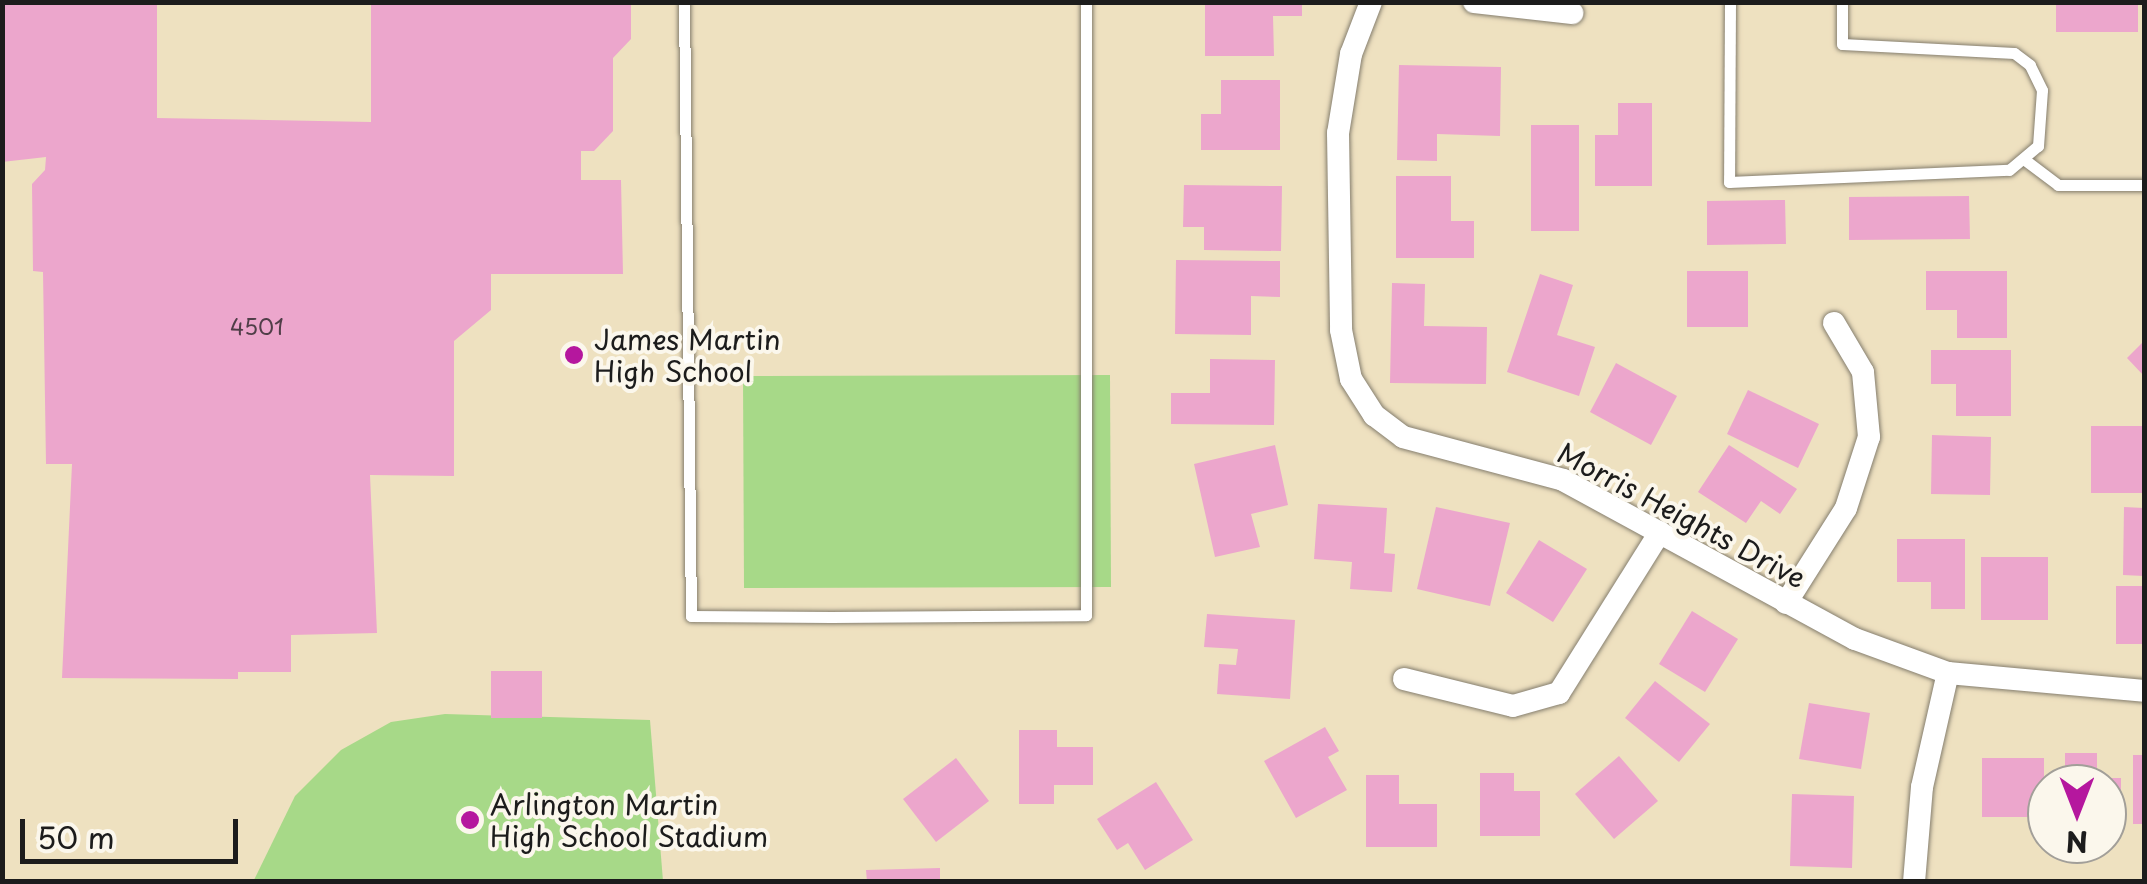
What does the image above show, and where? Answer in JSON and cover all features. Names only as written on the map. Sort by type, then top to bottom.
[{"type":"street","name":"Morris Heights Drive","points":[[1371,2],[1352,54],[1338,133],[1341,330],[1351,379],[1374,415],[1403,437],[1563,480],[1856,639],[1948,673],[2144,691]]},
{"type":"street","points":[[1474,2],[1572,13]]},
{"type":"street","points":[[1786,603],[1846,508],[1869,437],[1863,372],[1834,324]]},
{"type":"street","points":[[1404,679],[1513,706],[1559,694],[1660,532]]},
{"type":"street","points":[[1914,882],[1922,787],[1948,673]]},
{"type":"lane","points":[[684,2],[691,616],[850,617],[1086,615],[1086,2]]},
{"type":"lane","points":[[1730,2],[1730,182],[1970,174],[2009,170],[2025,160],[2042,132],[2042,90],[2030,65],[1993,48],[1842,44],[1842,2]]},
{"type":"lane","points":[[2025,160],[2058,184],[2144,186]]},
{"type":"green space","points":[[1110,375],[1111,587],[744,588],[743,376]]},
{"type":"green space","name":"Arlington Martin High School Stadium","points":[[445,714],[650,720],[663,881],[253,882],[295,796],[341,750],[391,722]]},
{"type":"building","name":"James Martin High School","points":[[2,2],[157,2],[157,118],[371,122],[371,2],[631,2],[631,39],[613,58],[613,131],[594,151],[581,151],[581,180],[621,180],[623,274],[491,274],[491,310],[454,341],[454,476],[370,475],[377,633],[291,635],[291,672],[238,672],[238,679],[62,678],[72,464],[46,464],[43,272],[33,271],[32,184],[45,170],[46,157],[2,162]]},
{"type":"building","points":[[1205,2],[1302,2],[1302,16],[1273,16],[1274,56],[1205,56]]},
{"type":"building","points":[[2056,2],[2138,2],[2138,32],[2056,32]]},
{"type":"building","points":[[1399,65],[1501,67],[1500,136],[1437,134],[1437,161],[1397,160]]},
{"type":"building","points":[[1221,80],[1280,80],[1280,150],[1201,150],[1201,114],[1221,114]]},
{"type":"building","points":[[1618,103],[1652,103],[1652,186],[1595,186],[1595,135],[1618,135]]},
{"type":"building","points":[[1531,125],[1579,125],[1579,231],[1531,231]]},
{"type":"building","points":[[1396,176],[1451,176],[1451,221],[1474,221],[1474,258],[1396,258]]},
{"type":"building","points":[[1184,185],[1282,186],[1281,251],[1204,250],[1204,227],[1183,227]]},
{"type":"building","points":[[1969,196],[1970,239],[1849,240],[1849,197]]},
{"type":"building","points":[[1785,200],[1786,244],[1707,245],[1707,201]]},
{"type":"building","points":[[1176,260],[1280,261],[1280,297],[1251,296],[1251,335],[1175,334]]},
{"type":"building","points":[[1687,271],[1748,271],[1748,327],[1687,327]]},
{"type":"building","points":[[1926,271],[2007,271],[2007,338],[1957,338],[1957,310],[1926,310]]},
{"type":"building","points":[[1540,274],[1573,285],[1557,335],[1595,347],[1579,396],[1507,372]]},
{"type":"building","points":[[1392,283],[1425,284],[1424,326],[1487,327],[1486,384],[1390,383]]},
{"type":"building","points":[[2144,341],[2144,376],[2127,358]]},
{"type":"building","points":[[1931,350],[2011,350],[2011,416],[1956,416],[1956,384],[1931,384]]},
{"type":"building","points":[[1210,359],[1275,360],[1274,425],[1171,424],[1171,393],[1210,393]]},
{"type":"building","points":[[1616,363],[1677,396],[1651,445],[1590,412]]},
{"type":"building","points":[[1748,390],[1819,424],[1798,468],[1727,434]]},
{"type":"building","points":[[2091,426],[2144,426],[2144,493],[2091,493]]},
{"type":"building","points":[[1932,435],[1991,437],[1990,495],[1931,494]]},
{"type":"building","points":[[1275,445],[1288,505],[1251,514],[1260,547],[1215,557],[1194,464]]},
{"type":"building","points":[[1729,445],[1797,489],[1780,514],[1761,501],[1746,523],[1698,492]]},
{"type":"building","points":[[1318,504],[1387,508],[1384,553],[1395,554],[1392,592],[1350,589],[1352,562],[1314,559]]},
{"type":"building","points":[[1436,507],[1510,523],[1490,606],[1417,589]]},
{"type":"building","points":[[2124,507],[2144,508],[2144,576],[2123,575]]},
{"type":"building","points":[[1897,539],[1965,539],[1965,609],[1931,609],[1931,582],[1897,582]]},
{"type":"building","points":[[1539,540],[1587,569],[1553,622],[1506,593]]},
{"type":"building","points":[[1981,557],[2048,557],[2048,620],[1981,620]]},
{"type":"building","points":[[2116,586],[2144,586],[2144,644],[2116,644]]},
{"type":"building","points":[[1692,611],[1738,639],[1705,692],[1659,664]]},
{"type":"building","points":[[1207,614],[1295,620],[1290,699],[1217,694],[1219,664],[1236,665],[1238,649],[1204,647]]},
{"type":"building","points":[[491,671],[542,671],[542,718],[491,718]]},
{"type":"building","points":[[1655,681],[1710,724],[1679,762],[1625,718]]},
{"type":"building","points":[[1809,703],[1870,713],[1861,769],[1799,759]]},
{"type":"building","points":[[1325,727],[1339,751],[1328,757],[1347,790],[1296,818],[1264,761]]},
{"type":"building","points":[[1019,730],[1057,730],[1057,747],[1093,747],[1093,785],[1054,785],[1054,804],[1019,804]]},
{"type":"building","points":[[2065,753],[2097,753],[2097,764],[2065,764]]},
{"type":"building","points":[[2133,755],[2144,755],[2144,824],[2133,824]]},
{"type":"building","points":[[1619,756],[1658,801],[1614,839],[1575,794]]},
{"type":"building","points":[[956,758],[989,801],[936,842],[903,799]]},
{"type":"building","points":[[1982,758],[2044,758],[2044,764],[2027,764],[2027,817],[1982,817]]},
{"type":"building","points":[[1480,773],[1514,773],[1514,791],[1540,791],[1540,836],[1480,836]]},
{"type":"building","points":[[1366,775],[1399,775],[1399,804],[1437,804],[1437,847],[1366,847]]},
{"type":"building","points":[[1156,782],[1193,840],[1145,870],[1128,843],[1117,850],[1097,819]]},
{"type":"building","points":[[1792,794],[1854,796],[1852,868],[1790,866]]},
{"type":"building","points":[[940,868],[940,882],[867,882],[866,870]]},
{"type":"place","name":"James Martin High School","points":[[574,355]]},
{"type":"place","name":"Arlington Martin High School Stadium","points":[[470,820]]}]
